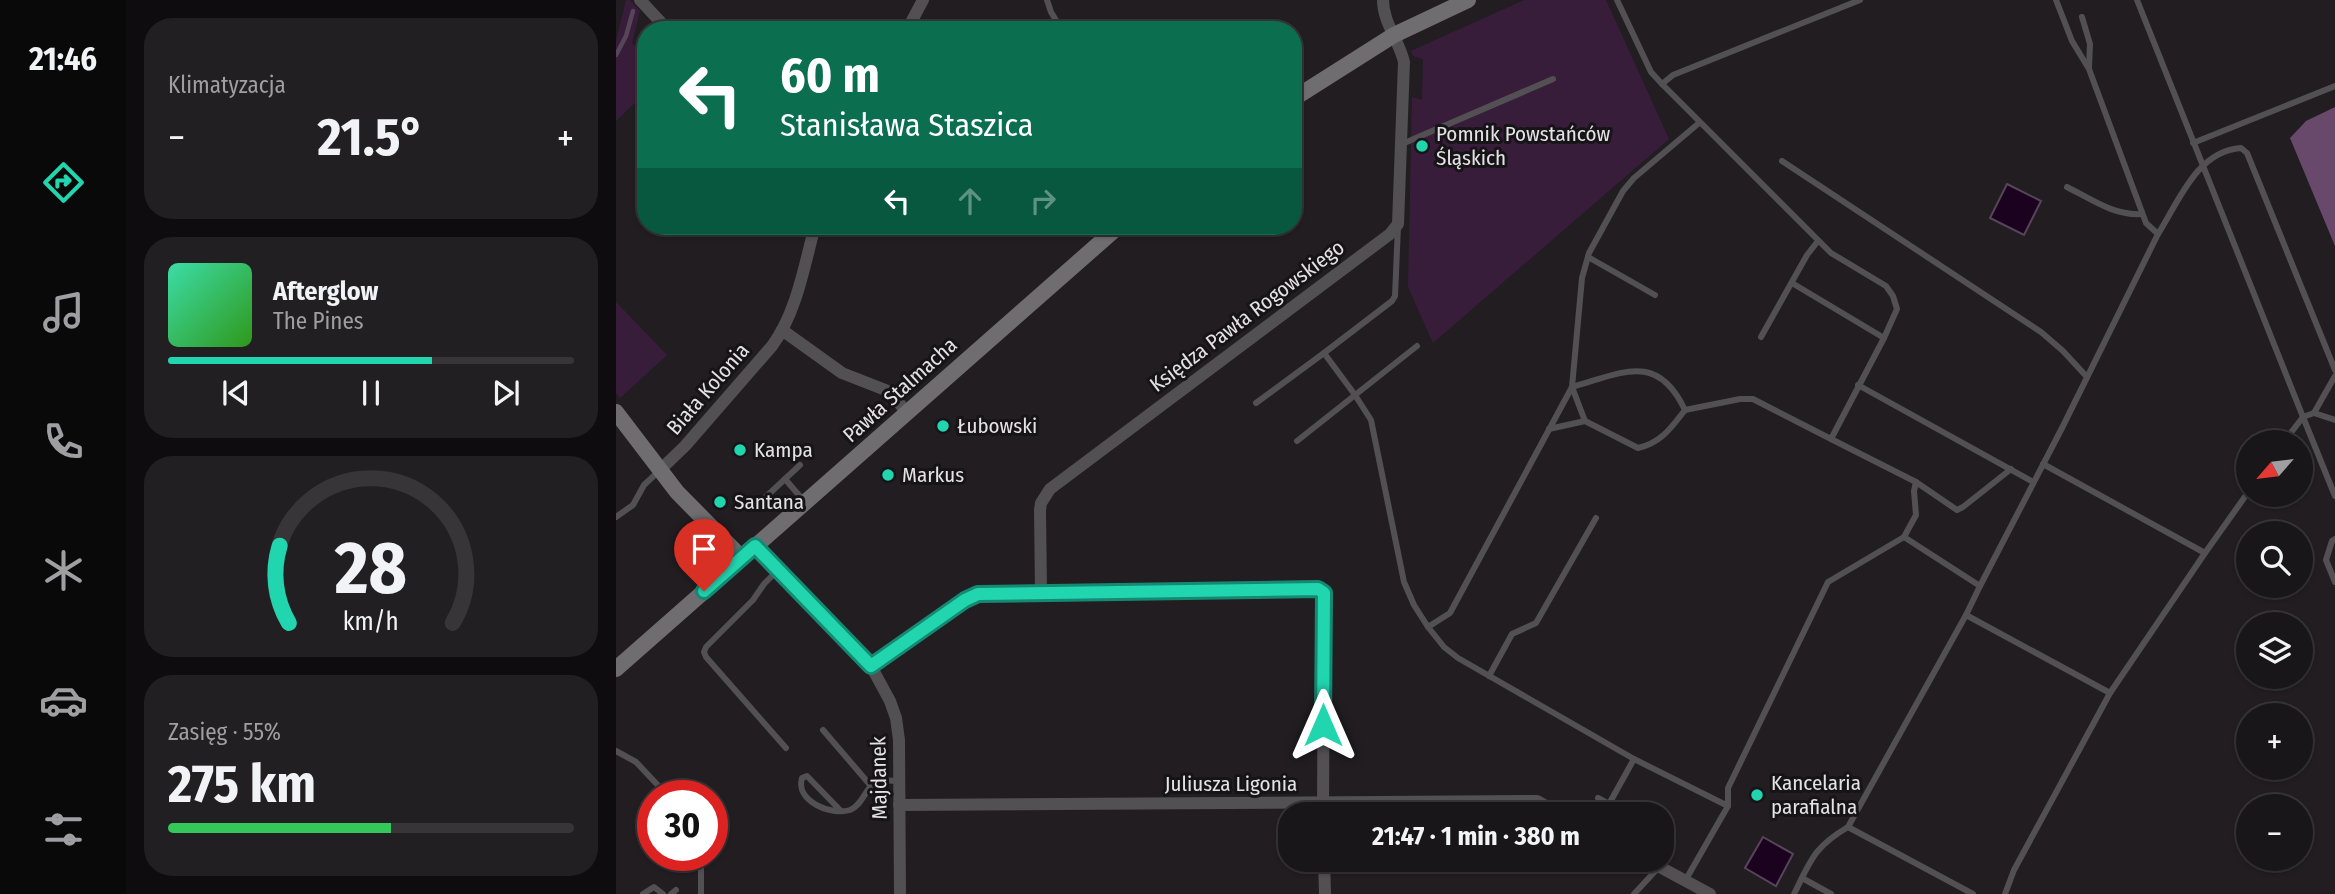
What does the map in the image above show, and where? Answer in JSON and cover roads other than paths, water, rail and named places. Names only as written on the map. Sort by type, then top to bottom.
[{"type":"street","points":[[640,0],[660,21]]},
{"type":"street","points":[[912,21],[923,0]]},
{"type":"street","points":[[1383,0],[1383,11],[1404,62],[1398,224]]},
{"type":"street","points":[[1302,93],[1394,35],[1468,0]]},
{"type":"street","name":"Księdza Pawła Rogowskiego","points":[[1041,592],[1040,510],[1045,495],[1055,483],[1390,234],[1398,224]]},
{"type":"street","name":"Biała Kolonia","points":[[659,471],[685,446],[772,346],[790,312],[812,235]]},
{"type":"street","name":"Pawła Stalmacha","points":[[616,669],[1109,235]]},
{"type":"street","points":[[782,330],[842,373],[888,391],[907,412]]},
{"type":"street","points":[[616,412],[659,471],[743,558]]},
{"type":"street","name":"Majdanek","points":[[755,546],[871,666],[882,683],[896,718],[899,740],[900,894]]},
{"type":"street","points":[[871,666],[971,596],[984,593],[1318,589],[1324,593],[1322,802]]},
{"type":"street","name":"Juliusza Ligonia","points":[[900,805],[1190,802],[1278,807]]},
{"type":"street","name":"Juliusza Ligonia","points":[[1510,802],[1539,802]]},
{"type":"street","points":[[1324,872],[1325,894]]},
{"type":"street","points":[[1669,872],[1710,894]]},
{"type":"lane","points":[[1047,0],[1056,21]]},
{"type":"lane","points":[[1617,0],[1651,72],[1662,84],[1831,253],[1886,286],[1894,296],[1897,309],[1831,439]]},
{"type":"lane","points":[[1662,84],[1672,75],[1860,0]]},
{"type":"lane","points":[[2056,0],[2072,41],[2089,69],[2142,214],[2146,223],[2158,234]]},
{"type":"lane","points":[[2137,0],[2335,496]]},
{"type":"lane","points":[[2082,17],[2090,44],[2089,69]]},
{"type":"lane","points":[[1402,144],[1553,79]]},
{"type":"lane","points":[[2193,142],[2335,86]]},
{"type":"lane","points":[[1428,627],[1450,613],[1572,387],[1582,278],[1588,257],[1623,191],[1634,178],[1699,123]]},
{"type":"lane","points":[[1794,894],[1812,859],[1824,843],[1848,827],[1966,615],[2158,234],[2202,165],[2233,148],[2241,148],[2247,153],[2335,370]]},
{"type":"lane","points":[[1782,161],[2041,332],[2087,377]]},
{"type":"lane","points":[[2067,187],[2114,211],[2128,215],[2142,214]]},
{"type":"lane","points":[[1256,403],[1392,302],[1395,296],[1398,224]]},
{"type":"lane","points":[[1761,337],[1818,241]]},
{"type":"lane","points":[[1588,257],[1655,295]]},
{"type":"lane","points":[[1792,283],[1884,338]]},
{"type":"lane","points":[[1297,441],[1417,346]]},
{"type":"lane","points":[[1324,353],[1366,411],[1375,434],[1405,582],[1414,605],[1444,647],[1458,658],[1634,759],[1727,806]]},
{"type":"lane","points":[[1572,387],[1634,370],[1656,374],[1677,394],[1685,410]]},
{"type":"lane","points":[[2314,413],[2335,376]]},
{"type":"lane","points":[[1858,385],[2033,482]]},
{"type":"lane","points":[[1572,387],[1585,421]]},
{"type":"lane","points":[[1549,429],[1585,421],[1639,449],[1665,435],[1685,410],[1753,398],[1916,482],[1957,510],[2011,469]]},
{"type":"lane","points":[[2293,430],[2303,417],[2314,413],[2335,420]]},
{"type":"lane","points":[[2043,464],[2205,552]]},
{"type":"lane","points":[[757,505],[800,465]]},
{"type":"lane","points":[[616,517],[633,505],[644,485],[659,471]]},
{"type":"lane","points":[[785,479],[805,502]]},
{"type":"lane","points":[[1685,881],[1727,806],[1728,788],[1828,582],[1905,537],[1916,514],[1916,482]]},
{"type":"lane","points":[[2005,894],[2014,870],[2110,693],[2237,508]]},
{"type":"lane","points":[[1489,676],[1512,634],[1536,623],[1596,518]]},
{"type":"lane","points":[[1905,537],[1980,586]]},
{"type":"lane","points":[[2335,539],[2326,560],[2335,582]]},
{"type":"lane","points":[[778,570],[704,652],[786,748]]},
{"type":"lane","points":[[1966,615],[2110,693]]},
{"type":"lane","points":[[823,730],[871,786]]},
{"type":"lane","points":[[616,751],[636,762],[653,780]]},
{"type":"lane","points":[[1610,802],[1634,759]]},
{"type":"lane","points":[[839,810],[807,776],[802,778],[801,787],[809,800],[818,806],[839,810],[854,807],[871,786],[880,780],[899,781]]},
{"type":"lane","points":[[1598,798],[1605,802]]},
{"type":"lane","points":[[1848,827],[1973,894]]},
{"type":"lane","points":[[701,871],[701,894]]},
{"type":"lane","points":[[1634,894],[1655,872]]},
{"type":"lane","points":[[1802,878],[1831,894]]},
{"type":"lane","points":[[643,894],[654,887],[663,894]]},
{"type":"waterway","points":[[616,55],[626,36],[633,11]]},
{"type":"place","name":"Pomnik Powstańców Śląskich","points":[[1422,146]]},
{"type":"place","name":"Łubowski","points":[[943,426]]},
{"type":"place","name":"Kampa","points":[[740,450]]},
{"type":"place","name":"Markus","points":[[888,475]]},
{"type":"place","name":"Santana","points":[[720,502]]},
{"type":"place","name":"Kancelaria parafialna","points":[[1757,795]]}]
